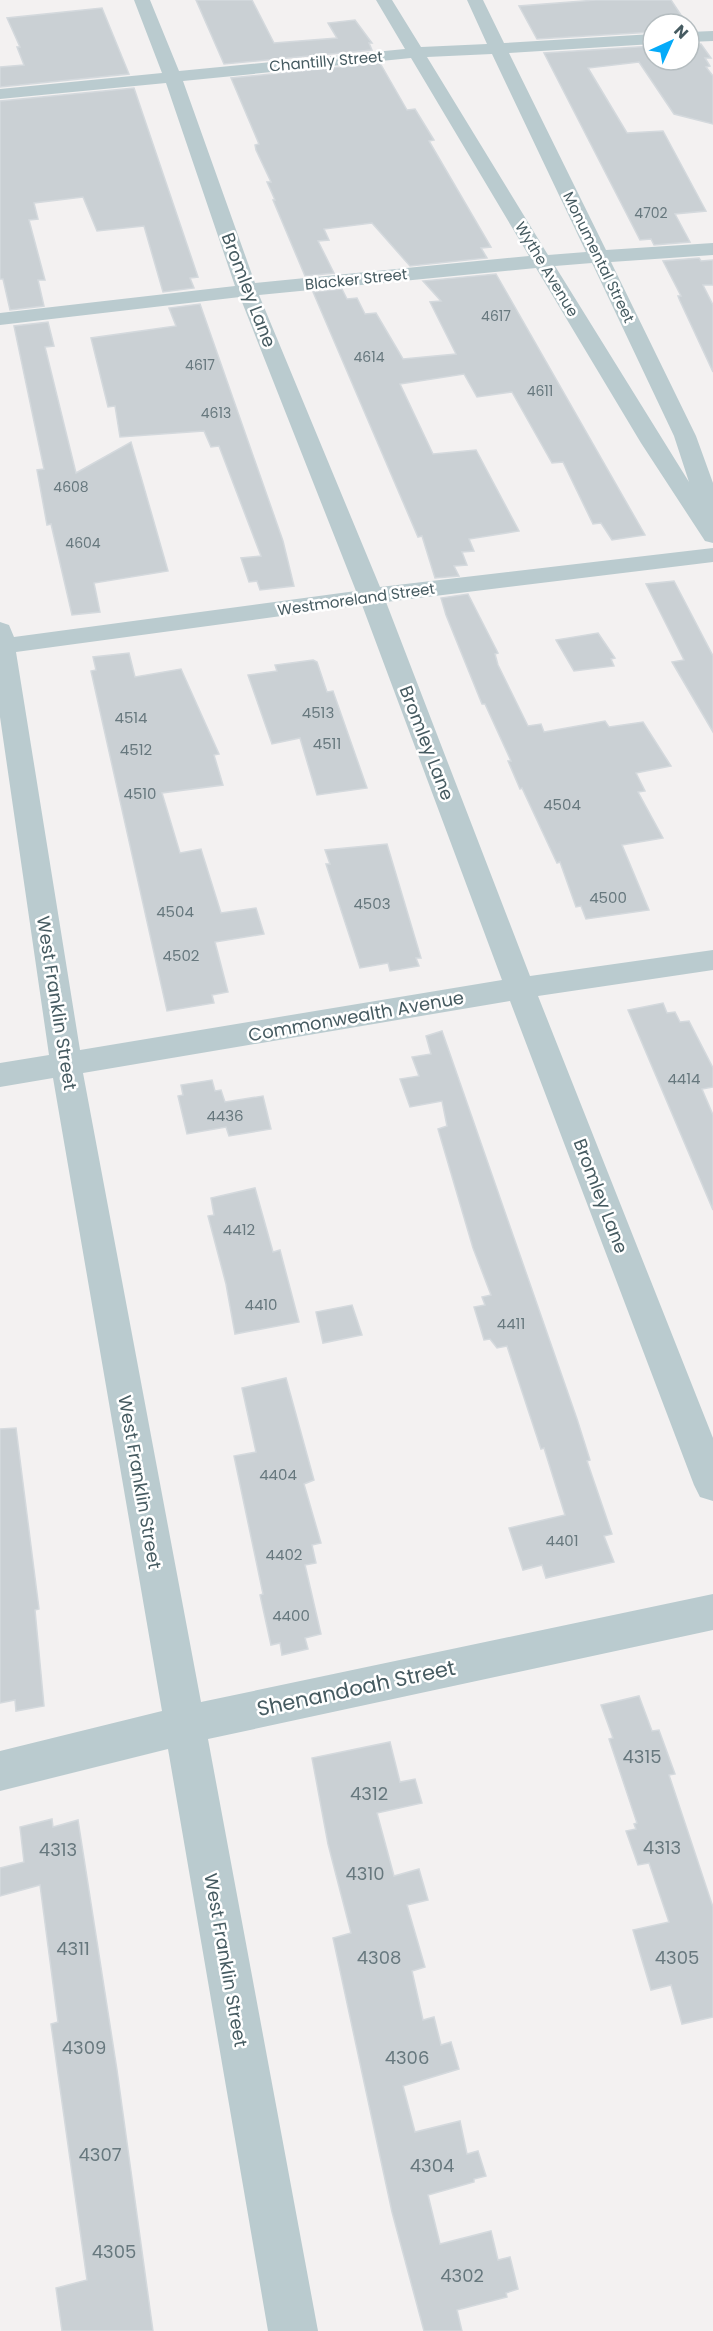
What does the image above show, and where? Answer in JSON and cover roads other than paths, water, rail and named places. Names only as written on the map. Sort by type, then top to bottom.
[{"type":"street","name":"Bromley Lane","points":[[142,0],[172,75],[247,290],[371,596],[713,1485]]},
{"type":"street","name":"Wythe Avenue","points":[[384,0],[652,443],[713,536]]},
{"type":"street","name":"Monumental Street","points":[[475,0],[685,436],[713,519]]},
{"type":"street","name":"Chantilly Street","points":[[0,94],[414,52],[641,40]]},
{"type":"street","name":"Blacker Street","points":[[0,319],[247,290],[598,256],[713,249]]},
{"type":"street","name":"Westmoreland Street","points":[[1,642],[713,555]]},
{"type":"street","name":"West Franklin Street","points":[[1,642],[66,1064],[293,2331]]},
{"type":"street","name":"Commonwealth Avenue","points":[[0,1075],[520,988],[713,960]]},
{"type":"street","name":"Shenandoah Street","points":[[0,1771],[184,1725],[713,1612]]}]
